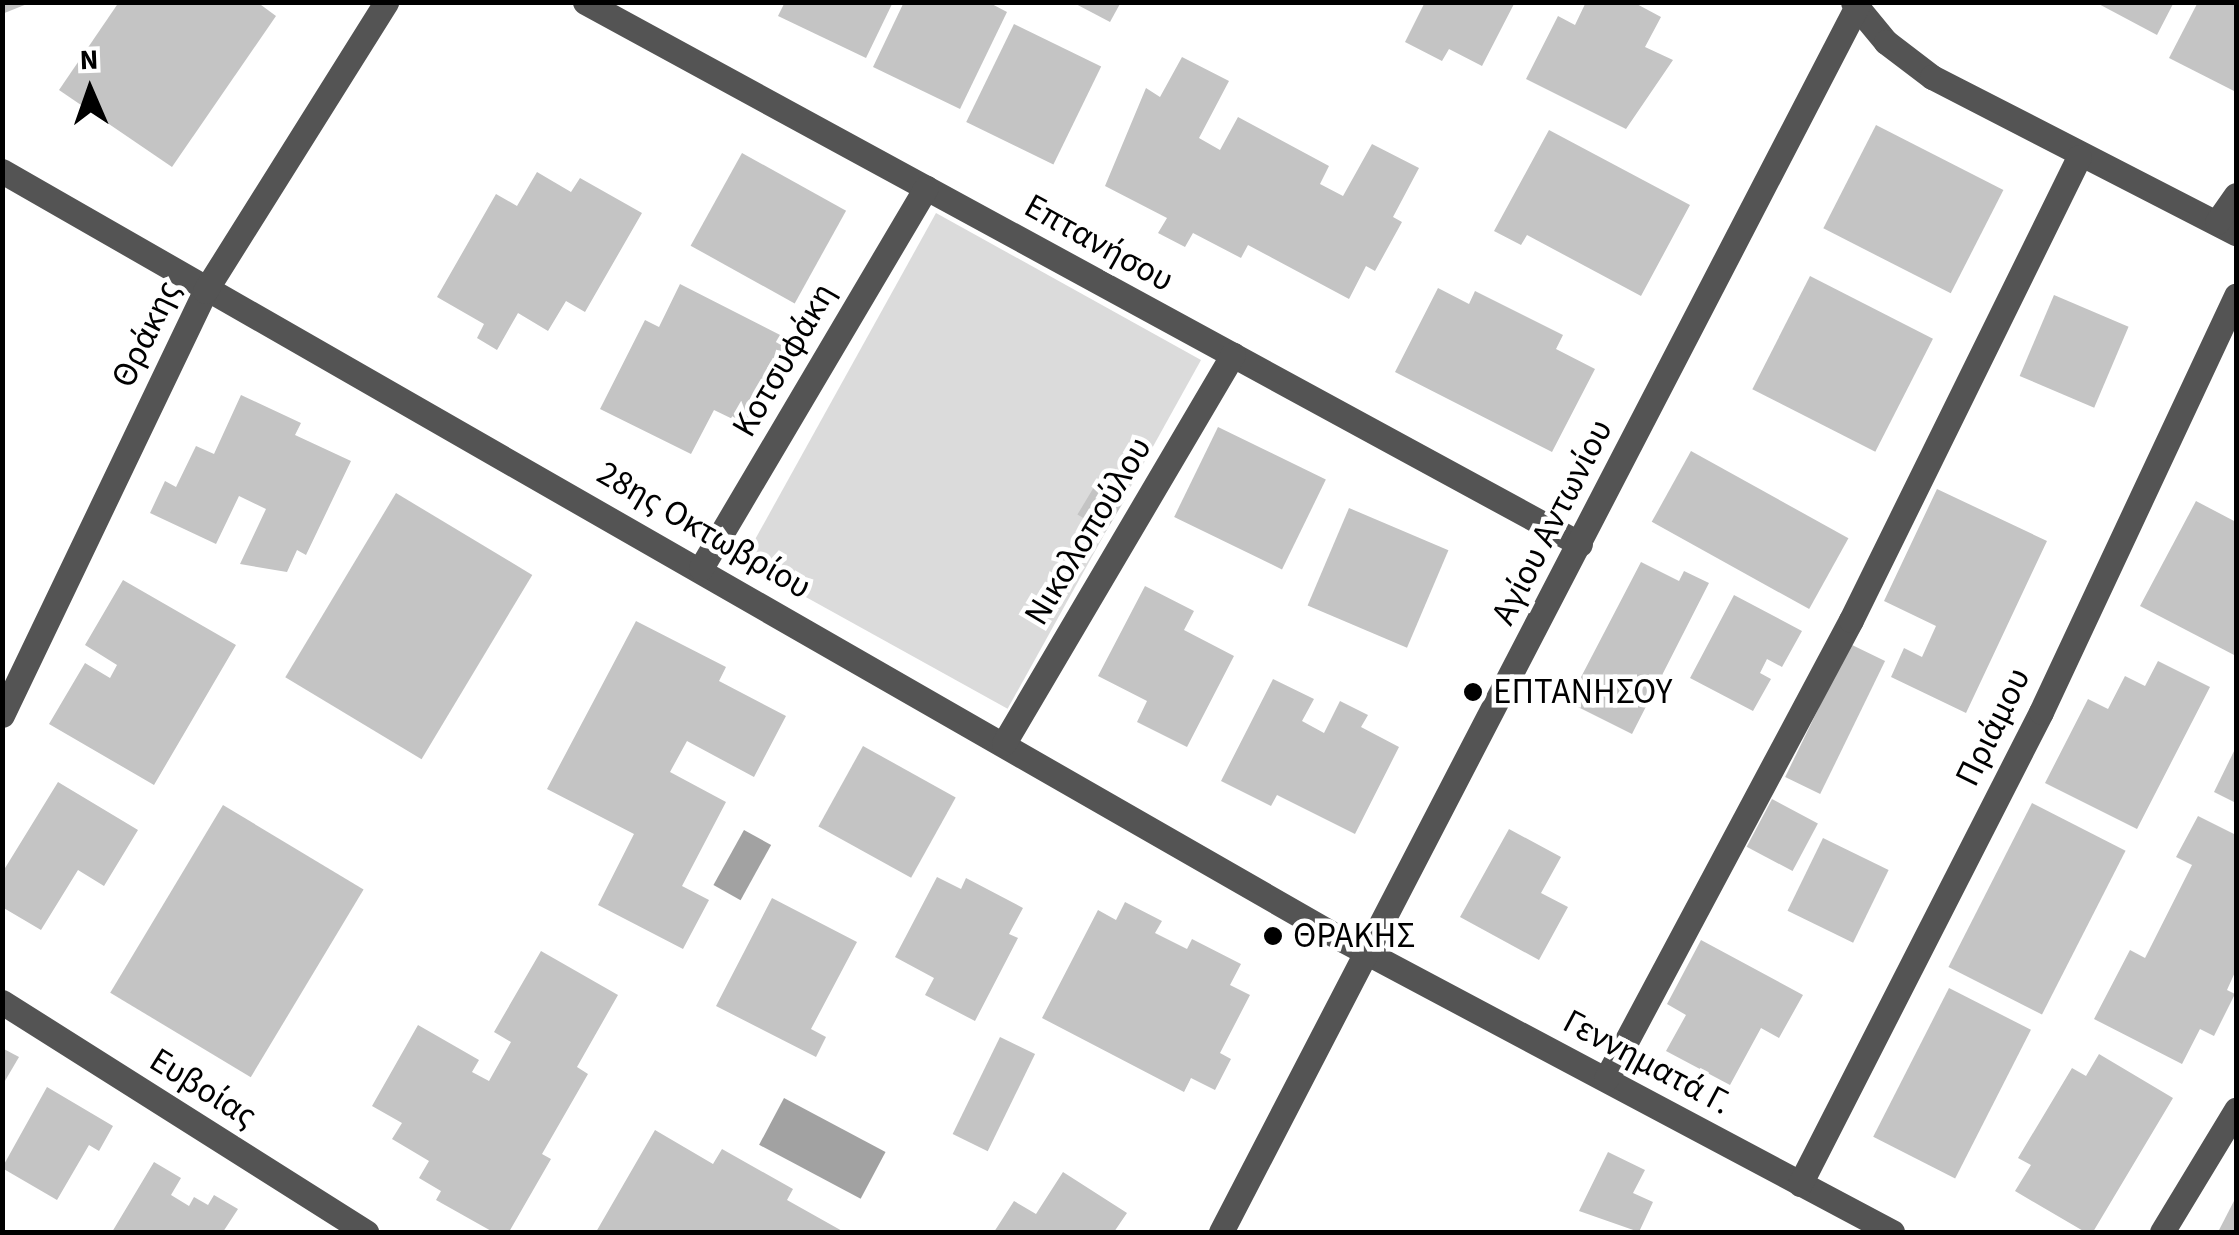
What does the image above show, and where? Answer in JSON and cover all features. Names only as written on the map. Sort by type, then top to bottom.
[{"type":"street","name":"Θράκης","points":[[2,715],[205,290],[386,2]]},
{"type":"street","name":"Επτανήσου","points":[[585,2],[1580,544]]},
{"type":"street","points":[[1857,4],[1908,61],[2079,157],[2227,228],[2236,196]]},
{"type":"street","name":"Αγίου Αντωνίου","points":[[1221,1232],[1857,4]]},
{"type":"street","points":[[1606,1079],[1852,620],[2079,157]]},
{"type":"street","name":"28ης Οκτωβρίου","points":[[2,170],[205,290],[702,568],[1369,952]]},
{"type":"street","name":"Κοτσυφάκη","points":[[702,568],[926,188]]},
{"type":"street","name":"Πριάμου","points":[[1800,1184],[2041,712],[2236,295]]},
{"type":"street","name":"Νικολοπούλου","points":[[1004,743],[1233,356]]},
{"type":"street","name":"Γεννηματά Γ.","points":[[1369,952],[1892,1232]]},
{"type":"street","name":"Ευβοίας","points":[[2,1002],[366,1232]]},
{"type":"street","points":[[2162,1232],[2236,1110]]},
{"type":"shaded area","points":[[936,213],[1201,360],[1008,709],[743,562]]},
{"type":"shaded area","points":[[744,830],[771,845],[741,900],[713,885]]},
{"type":"shaded area","points":[[784,1098],[886,1152],[861,1199],[759,1145]]},
{"type":"building","points":[[2,2],[32,2],[2,14]]},
{"type":"building","points":[[119,2],[257,2],[276,16],[172,167],[59,90]]},
{"type":"building","points":[[785,2],[893,2],[866,58],[778,16]]},
{"type":"building","points":[[904,2],[988,2],[1007,12],[960,109],[873,67]]},
{"type":"building","points":[[1072,2],[1121,2],[1110,22]]},
{"type":"building","points":[[1425,2],[1515,2],[1482,66],[1449,49],[1442,61],[1405,42]]},
{"type":"building","points":[[1586,2],[1633,2],[1661,17],[1645,47],[1673,60],[1626,129],[1526,79],[1558,16],[1575,25]]},
{"type":"building","points":[[2095,2],[2174,2],[2157,35]]},
{"type":"building","points":[[2198,2],[2236,2],[2236,92],[2169,58]]},
{"type":"building","points":[[1014,24],[1101,67],[1053,164],[966,122]]},
{"type":"building","points":[[1182,57],[1229,81],[1199,138],[1220,150],[1238,117],[1329,166],[1320,184],[1343,196],[1372,144],[1419,168],[1393,217],[1402,222],[1375,271],[1366,266],[1349,299],[1248,245],[1241,258],[1193,233],[1185,247],[1158,233],[1167,218],[1105,186],[1146,88],[1160,97]]},
{"type":"building","points":[[1876,125],[2003,190],[1951,293],[1823,228]]},
{"type":"building","points":[[1549,130],[1690,205],[1641,296],[1527,235],[1521,245],[1494,231]]},
{"type":"building","points":[[742,153],[846,211],[795,303],[691,246]]},
{"type":"building","points":[[537,172],[571,192],[580,178],[642,213],[585,312],[566,301],[548,331],[518,313],[497,350],[477,338],[484,324],[437,297],[496,194],[517,206]]},
{"type":"building","points":[[1810,276],[1933,339],[1875,452],[1752,389]]},
{"type":"building","points":[[680,284],[788,339],[745,425],[714,410],[691,454],[600,409],[645,320],[659,327]]},
{"type":"building","points":[[1438,288],[1469,304],[1475,291],[1563,335],[1556,349],[1595,369],[1552,452],[1395,372]]},
{"type":"building","points":[[2054,295],[2129,327],[2094,408],[2020,376]]},
{"type":"building","points":[[241,395],[301,423],[295,435],[351,461],[306,555],[297,550],[287,572],[240,564],[266,509],[239,496],[216,544],[150,513],[165,481],[176,487],[196,446],[214,454]]},
{"type":"building","points":[[1218,427],[1326,480],[1282,569],[1174,517]]},
{"type":"building","points":[[1691,451],[1848,538],[1809,609],[1652,522]]},
{"type":"building","points":[[1097,482],[1125,499],[1106,532],[1077,515]]},
{"type":"building","points":[[1937,489],[2047,541],[1966,713],[1891,677],[1904,648],[1922,657],[1936,626],[1884,601]]},
{"type":"building","points":[[396,493],[532,575],[422,759],[285,677]]},
{"type":"building","points":[[2196,501],[2236,522],[2236,656],[2140,606]]},
{"type":"building","points":[[1349,508],[1448,550],[1407,648],[1308,606]]},
{"type":"building","points":[[1641,562],[1679,581],[1684,571],[1709,583],[1632,734],[1568,702]]},
{"type":"building","points":[[123,580],[236,645],[154,785],[49,724],[85,663],[110,678],[117,665],[85,645]]},
{"type":"building","points":[[1145,586],[1194,611],[1184,630],[1234,656],[1187,747],[1137,722],[1147,701],[1098,676]]},
{"type":"building","points":[[1734,595],[1802,631],[1782,667],[1767,659],[1760,673],[1771,679],[1753,711],[1690,678]]},
{"type":"building","points":[[636,621],[726,667],[719,681],[786,716],[754,777],[687,741],[670,772],[726,802],[682,886],[709,900],[683,949],[598,905],[634,834],[547,789]]},
{"type":"building","points":[[1850,644],[1885,661],[1820,794],[1785,777]]},
{"type":"building","points":[[2158,661],[2210,687],[2137,829],[2045,783],[2088,699],[2108,709],[2125,676],[2145,686]]},
{"type":"building","points":[[1273,679],[1314,699],[1302,721],[1324,733],[1340,701],[1368,715],[1361,727],[1399,747],[1355,834],[1277,795],[1271,806],[1221,781]]},
{"type":"building","points":[[863,746],[956,797],[911,878],[818,826]]},
{"type":"building","points":[[2236,747],[2236,803],[2214,792]]},
{"type":"building","points":[[58,782],[138,830],[104,886],[78,870],[41,930],[2,907],[2,873]]},
{"type":"building","points":[[1772,799],[1818,823],[1793,871],[1747,847]]},
{"type":"building","points":[[2032,803],[2126,851],[2042,1015],[1948,967]]},
{"type":"building","points":[[223,805],[364,889],[251,1077],[110,993]]},
{"type":"building","points":[[2198,816],[2236,835],[2236,970],[2227,990],[2235,994],[2214,1036],[2200,1029],[2182,1064],[2094,1019],[2130,950],[2145,958],[2192,865],[2176,857]]},
{"type":"building","points":[[1509,829],[1561,857],[1541,893],[1568,907],[1539,960],[1460,917]]},
{"type":"building","points":[[1823,838],[1889,870],[1853,943],[1787,911]]},
{"type":"building","points":[[937,877],[961,889],[966,878],[1023,908],[1009,934],[1018,938],[975,1021],[925,995],[934,978],[895,957]]},
{"type":"building","points":[[772,898],[857,942],[811,1029],[826,1037],[816,1057],[716,1006]]},
{"type":"building","points":[[1125,902],[1162,921],[1155,933],[1187,949],[1192,939],[1241,964],[1230,985],[1250,995],[1220,1053],[1231,1059],[1215,1090],[1191,1078],[1184,1092],[1042,1018],[1098,910],[1116,920]]},
{"type":"building","points":[[1701,940],[1803,995],[1779,1038],[1761,1028],[1730,1085],[1666,1051],[1686,1015],[1667,1004]]},
{"type":"building","points":[[541,951],[618,995],[577,1067],[588,1074],[542,1154],[551,1159],[509,1232],[493,1232],[436,1200],[441,1191],[419,1178],[429,1161],[392,1139],[402,1123],[372,1106],[418,1025],[479,1060],[472,1072],[489,1081],[511,1042],[494,1032]]},
{"type":"building","points":[[1949,988],[2031,1030],[1955,1179],[1873,1137]]},
{"type":"building","points":[[1000,1037],[1035,1054],[988,1151],[953,1134]]},
{"type":"building","points":[[2,1048],[19,1057],[2,1086]]},
{"type":"building","points":[[2099,1054],[2173,1098],[2093,1232],[2085,1232],[2015,1191],[2031,1165],[2018,1158],[2072,1068],[2086,1076]]},
{"type":"building","points":[[47,1087],[113,1126],[99,1151],[89,1145],[57,1200],[2,1168]]},
{"type":"building","points":[[655,1130],[713,1164],[722,1149],[793,1189],[787,1200],[844,1232],[596,1232]]},
{"type":"building","points":[[1608,1152],[1645,1170],[1633,1193],[1653,1202],[1639,1232],[1579,1211]]},
{"type":"building","points":[[154,1162],[181,1178],[171,1195],[189,1206],[194,1197],[208,1205],[214,1195],[238,1209],[223,1232],[112,1232]]},
{"type":"building","points":[[1063,1172],[1127,1213],[1114,1232],[994,1232],[1014,1201],[1036,1214]]},
{"type":"building","points":[[2236,1197],[2236,1232],[2218,1232]]},
{"type":"place","name":"ΕΠΤΑΝΗΣΟΥ","points":[[1473,692]]},
{"type":"place","name":"ΘΡΑΚΗΣ","points":[[1273,936]]}]
